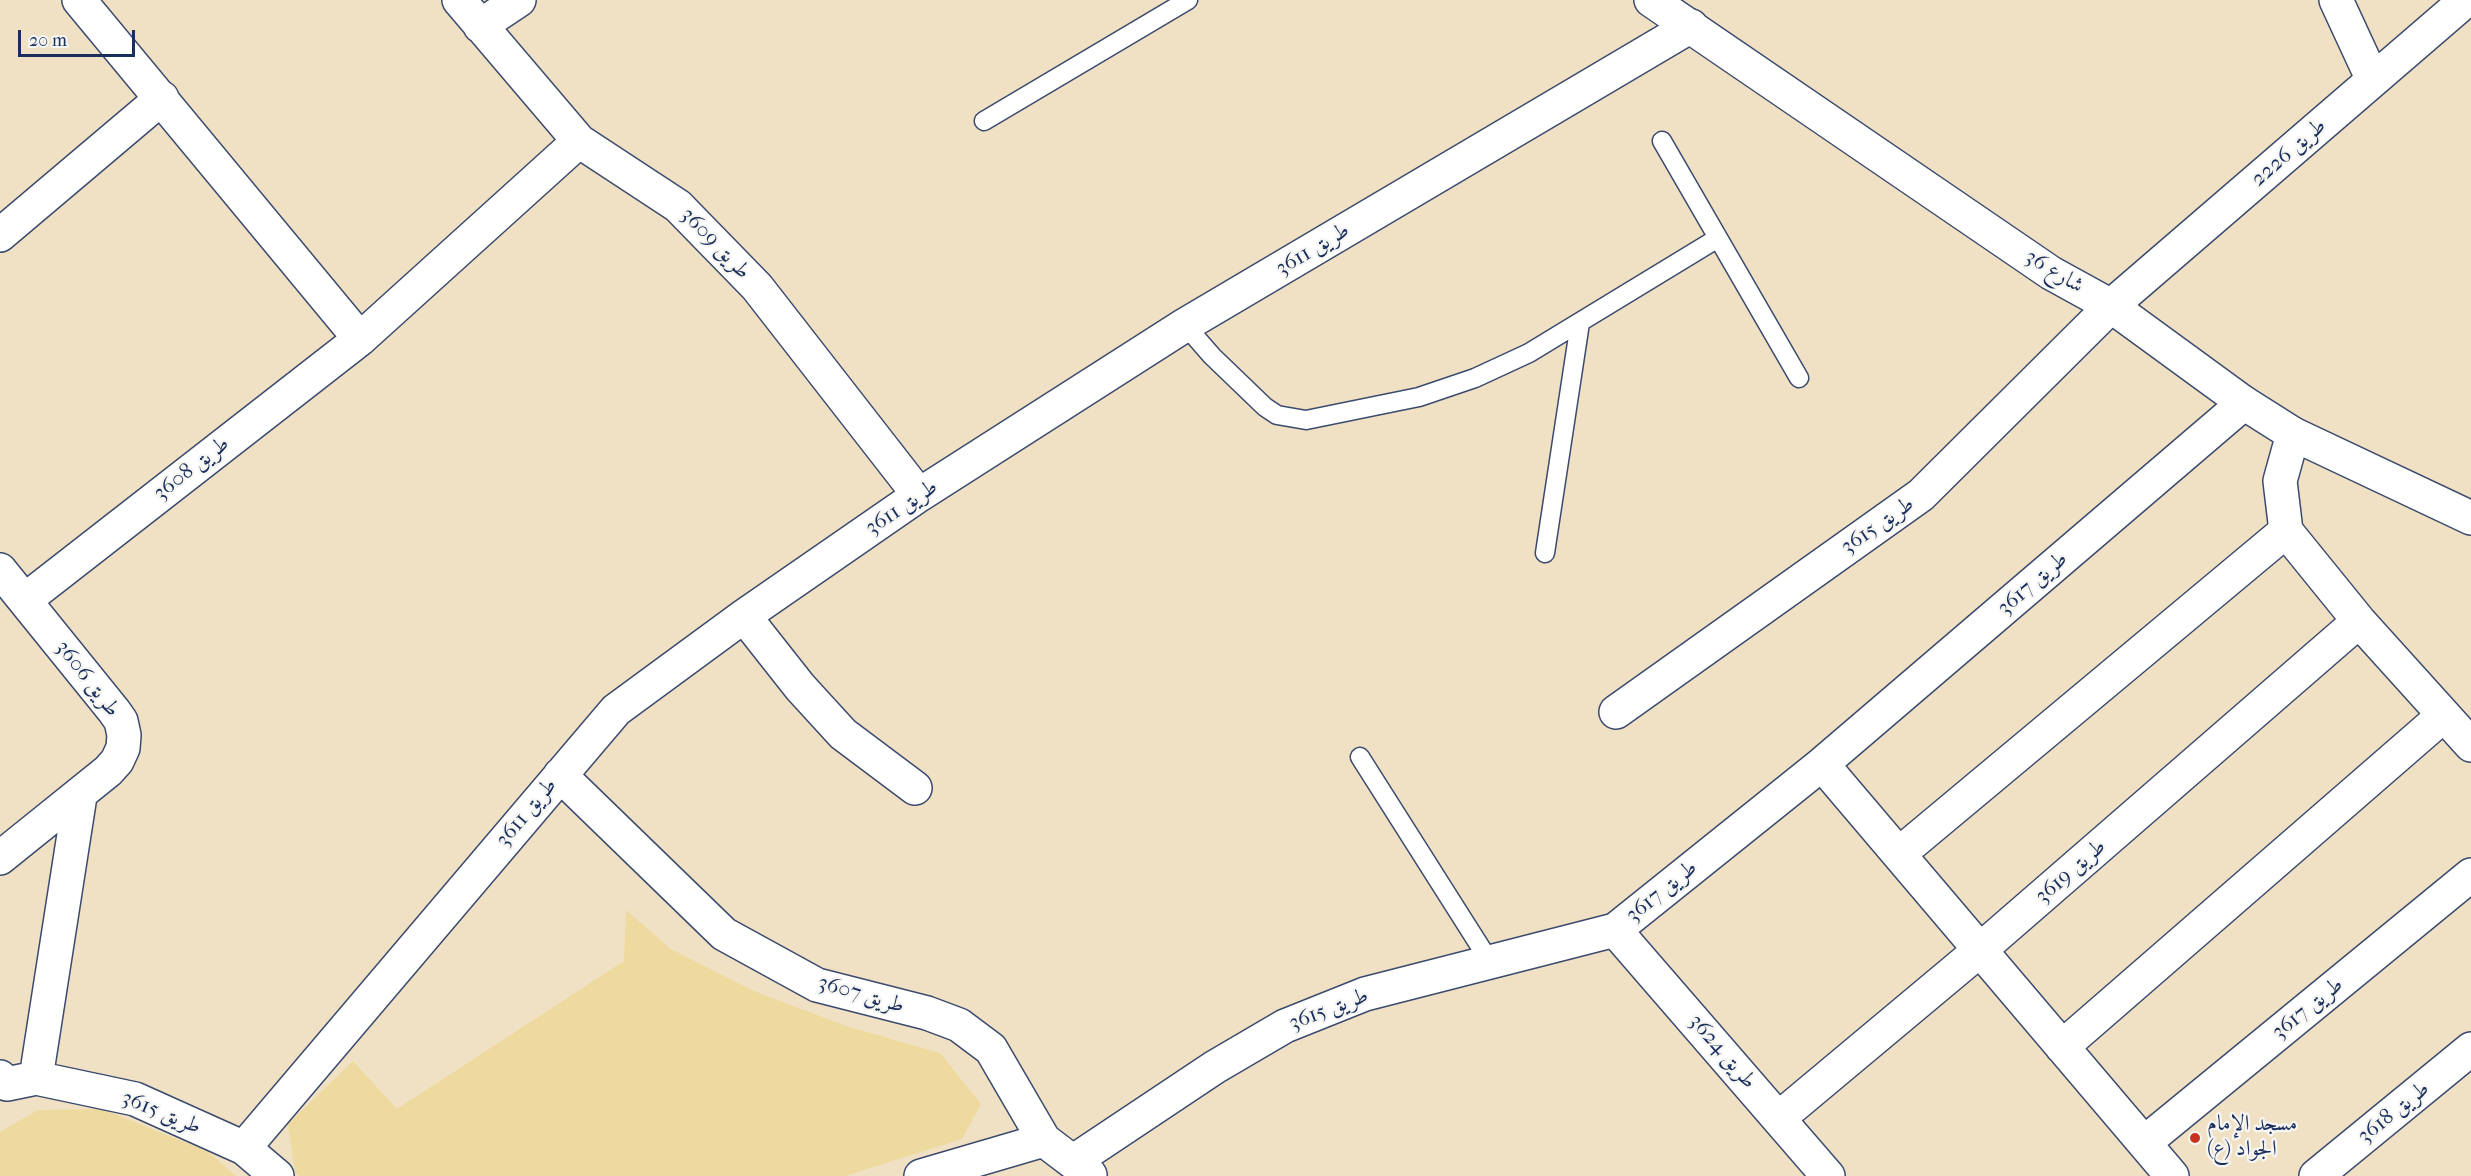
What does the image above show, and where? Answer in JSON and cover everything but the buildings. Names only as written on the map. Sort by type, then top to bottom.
[{"type":"street","points":[[80,0],[360,339]]},
{"type":"street","name":"طريق 3609","points":[[459,0],[579,141],[678,206],[757,287],[919,495]]},
{"type":"street","points":[[480,26],[519,0]]},
{"type":"street","name":"شارع 36","points":[[1651,0],[2051,273],[2111,306],[2244,403],[2293,434],[2471,518]]},
{"type":"street","points":[[2336,0],[2373,80]]},
{"type":"street","name":"طريق 2226","points":[[2111,306],[2373,80],[2465,9]]},
{"type":"street","name":"طريق 3611","points":[[244,1148],[616,710],[744,616],[919,495],[1185,325],[1691,26]]},
{"type":"street","points":[[0,235],[162,98]]},
{"type":"street","name":"طريق 3608","points":[[25,600],[360,339],[579,141]]},
{"type":"street","name":"طريق 3615","points":[[1616,712],[1922,495],[2111,306]]},
{"type":"street","name":"طريق 3617","points":[[1615,930],[1822,765],[2244,403]]},
{"type":"street","points":[[2293,434],[2280,481],[2286,531],[2358,621],[2471,745]]},
{"type":"street","points":[[1899,854],[2286,531]]},
{"type":"street","name":"طريق 3606","points":[[0,570],[121,721],[123,741],[117,761],[80,796],[0,858]]},
{"type":"street","points":[[744,616],[800,687],[843,734],[915,788]]},
{"type":"street","name":"طريق 3619","points":[[1779,1118],[1980,950],[2358,621]]},
{"type":"street","points":[[2062,1047],[2444,716]]},
{"type":"street","points":[[1822,765],[2172,1176]]},
{"type":"street","name":"طريق 3607","points":[[560,775],[724,934],[817,985],[927,1013],[959,1025],[991,1049],[1044,1140],[1083,1169]]},
{"type":"street","points":[[11,1082],[80,796]]},
{"type":"street","name":"طريق 3617","points":[[2144,1143],[2471,875]]},
{"type":"street","name":"طريق 3615","points":[[1083,1169],[1215,1067],[1285,1026],[1365,994],[1615,930]]},
{"type":"street","name":"طريق 3624","points":[[1615,930],[1828,1176]]},
{"type":"street","name":"طريق 3618","points":[[2316,1176],[2471,1049]]},
{"type":"street","name":"طريق 3615","points":[[11,1082],[135,1099],[244,1148],[277,1176]]},
{"type":"street","points":[[921,1176],[1044,1140]]},
{"type":"lane","points":[[984,121],[1188,0]]},
{"type":"lane","points":[[1662,141],[1799,378]]},
{"type":"lane","points":[[1185,325],[1212,356],[1276,416],[1306,420],[1419,397],[1475,378],[1529,353],[1718,238]]},
{"type":"lane","points":[[1545,553],[1580,323]]},
{"type":"lane","points":[[1360,757],[1490,962]]},
{"type":"sand","points":[[626,910],[671,949],[754,991],[846,1026],[940,1053],[981,1104],[962,1139],[845,1176],[299,1176],[295,1172],[288,1124],[353,1061],[397,1109],[624,961]]},
{"type":"sand","points":[[102,1109],[207,1151],[236,1176],[0,1176],[0,1132],[38,1110]]},
{"type":"place","name":"مسجد الإمام الجواد (ع)","points":[[2195,1138]]}]
